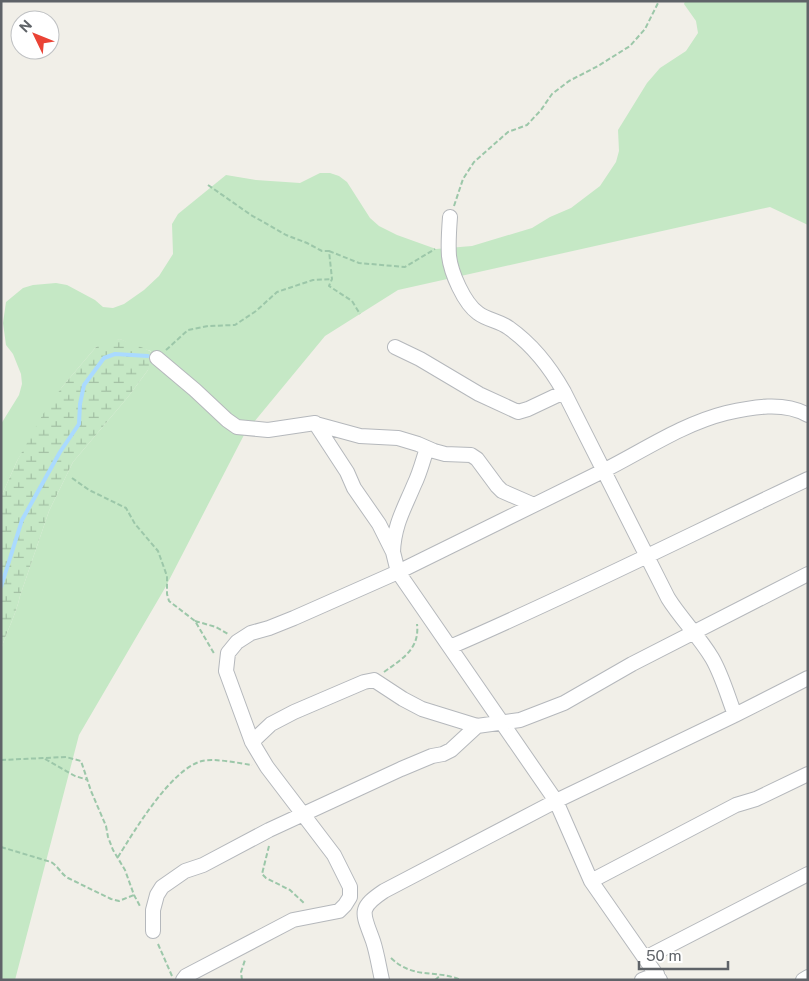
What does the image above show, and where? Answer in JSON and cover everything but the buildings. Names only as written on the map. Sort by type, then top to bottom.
[{"type":"street","points":[[450,217],[449,256],[461,292],[470,306],[479,314],[508,327],[530,346],[551,369],[647,557],[679,615],[713,659],[735,715]]},
{"type":"street","points":[[395,347],[420,359],[478,394],[518,412],[564,392]]},
{"type":"street","points":[[157,358],[237,427],[268,430],[314,423],[360,436],[398,438],[445,454],[474,456],[502,491],[534,504]]},
{"type":"street","points":[[183,980],[186,976],[293,920],[339,911],[348,898],[350,887],[334,855],[267,767],[252,742],[226,671],[228,653],[237,642],[251,633],[294,618],[398,572],[686,428],[724,414],[755,407],[799,410],[808,415]]},
{"type":"street","points":[[316,424],[347,472],[354,488],[379,524],[393,552],[398,572],[415,599],[556,801],[591,881],[658,977],[642,980]]},
{"type":"street","points":[[393,552],[397,525],[416,482],[427,448]]},
{"type":"street","points":[[450,647],[647,557],[808,479]]},
{"type":"street","points":[[252,742],[271,724],[294,712],[364,682],[374,680],[422,709],[477,726],[520,720],[564,703],[694,632],[808,574]]},
{"type":"street","points":[[364,920],[365,909],[371,900],[384,891],[556,801],[808,678]]},
{"type":"street","points":[[153,931],[153,910],[162,887],[185,871],[203,865],[276,827],[401,769],[452,750],[477,726]]},
{"type":"street","points":[[591,881],[736,805],[756,799],[808,774]]},
{"type":"street","points":[[645,958],[808,874]]},
{"type":"street","points":[[348,898],[384,891]]},
{"type":"street","points":[[348,898],[364,920],[373,942],[382,980]]},
{"type":"street","points":[[803,980],[808,977]]},
{"type":"path","points":[[450,217],[463,179],[474,162],[508,132],[526,125],[541,110],[552,94],[569,81],[630,46],[645,29],[658,1]]},
{"type":"path","points":[[208,185],[251,215],[286,235],[308,243],[322,252],[329,251],[358,263],[405,267],[436,249]]},
{"type":"path","points":[[329,251],[332,278],[329,286],[352,301],[360,314]]},
{"type":"path","points":[[157,358],[188,330],[208,326],[235,325],[256,311],[277,292],[313,280],[332,278]]},
{"type":"path","points":[[72,478],[89,490],[126,508],[135,524],[158,551],[167,576],[169,600],[195,621],[226,671]]},
{"type":"path","points":[[195,621],[216,627],[230,635],[237,642]]},
{"type":"path","points":[[374,680],[410,651],[416,642],[417,622]]},
{"type":"path","points":[[1,760],[66,757],[81,761],[106,826],[108,837],[125,870],[134,896],[153,931],[174,980]]},
{"type":"path","points":[[44,758],[75,776],[88,780]]},
{"type":"path","points":[[118,858],[144,816],[180,773],[192,764],[205,760],[267,767]]},
{"type":"path","points":[[276,827],[263,863],[262,874],[290,890],[315,915]]},
{"type":"path","points":[[1,847],[51,862],[58,866],[63,875],[111,899],[119,900],[134,896]]},
{"type":"path","points":[[373,942],[406,969],[461,980]]},
{"type":"path","points":[[435,980],[441,975]]},
{"type":"green space","points":[[685,1],[808,1],[808,225],[770,207],[398,290],[325,336],[245,433],[165,588],[79,735],[15,980],[1,980],[1,650],[49,511],[73,462],[128,397],[148,370],[151,351],[120,339],[96,347],[62,387],[17,461],[1,497],[1,424],[19,395],[22,384],[21,374],[13,354],[6,345],[3,323],[6,302],[23,288],[56,283],[67,285],[95,300],[103,307],[113,308],[124,304],[144,290],[159,276],[173,254],[172,224],[178,214],[226,175],[256,180],[300,183],[320,173],[330,173],[339,176],[347,182],[370,218],[379,226],[397,235],[436,249],[472,246],[532,228],[550,217],[571,208],[600,186],[616,162],[619,151],[618,130],[647,83],[660,68],[686,51],[698,33],[696,21],[684,4]]},
{"type":"green space","points":[[120,339],[154,354],[148,370],[128,397],[73,462],[49,511],[1,650],[1,497],[17,461],[43,414],[62,387],[96,347],[104,342]]},
{"type":"waterway","points":[[1,587],[22,520],[60,452],[79,424],[80,404],[84,385],[104,358],[115,354],[148,356]]}]
